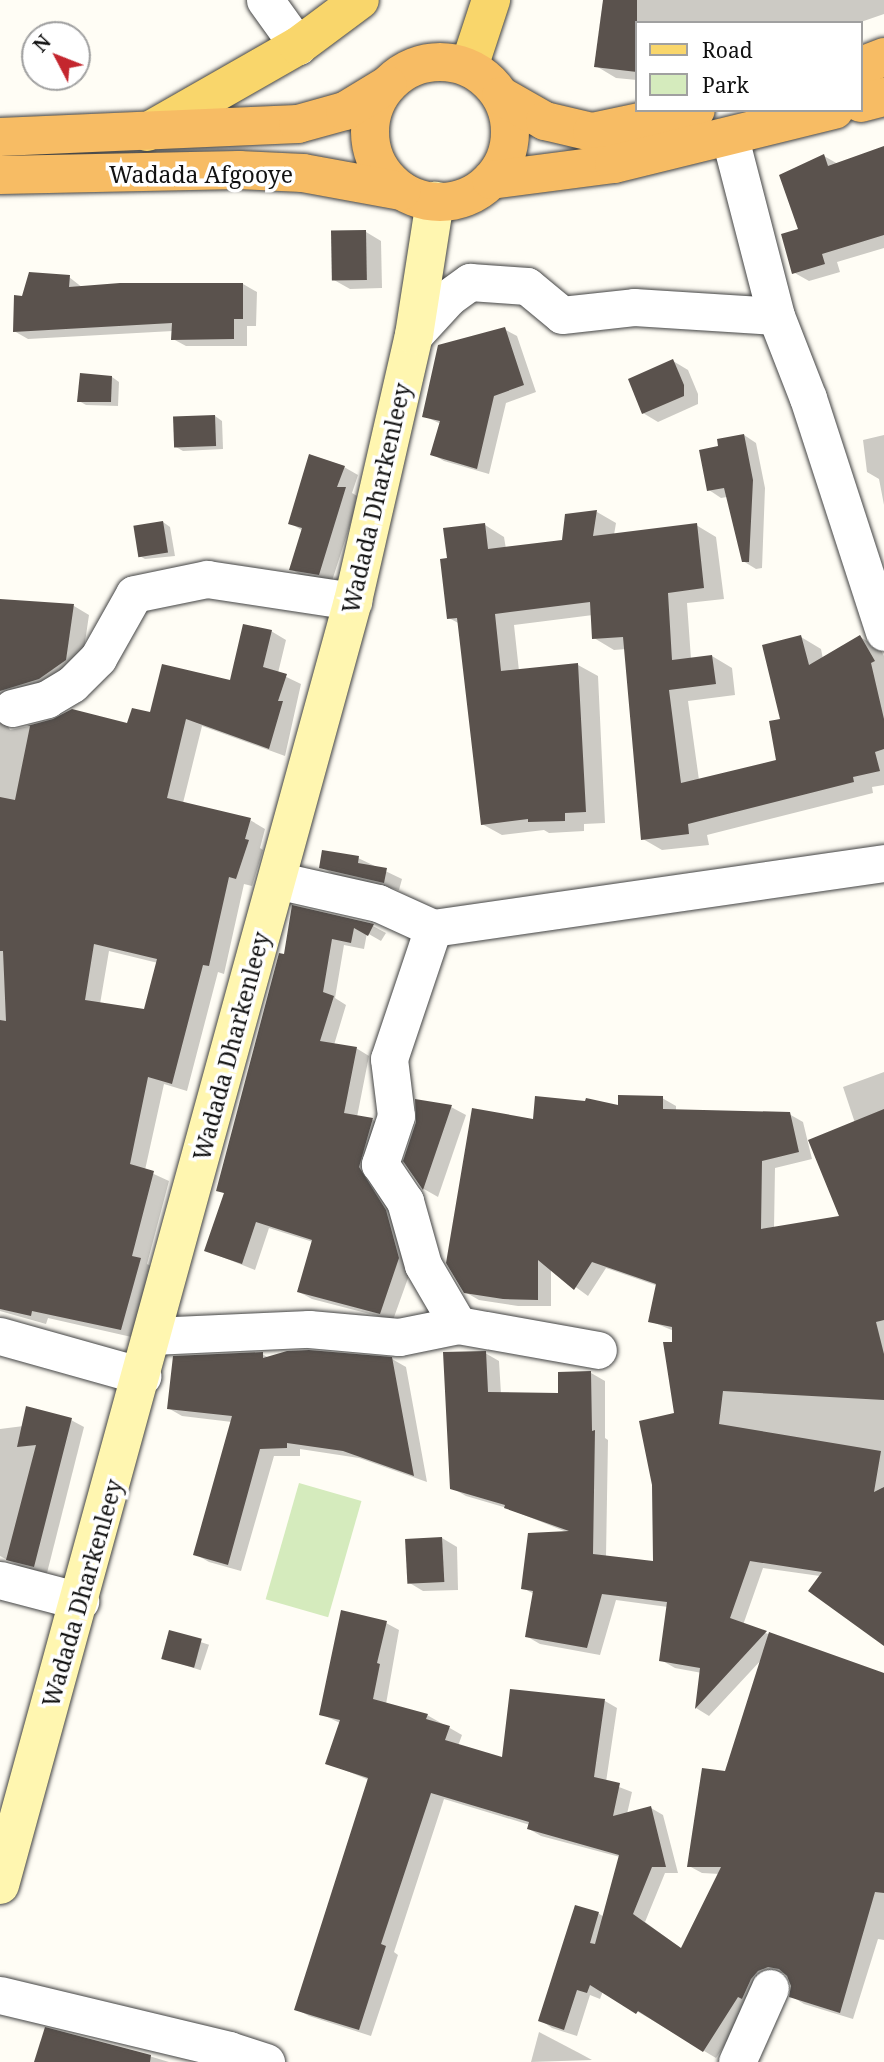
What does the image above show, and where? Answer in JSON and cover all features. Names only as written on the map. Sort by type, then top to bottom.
[{"type":"highway","points":[[863,65],[884,57]]},
{"type":"highway","points":[[447,61],[469,67],[487,79],[501,96],[510,117],[510,139],[505,160],[491,180],[471,195],[448,202],[418,196],[384,174],[372,152],[369,128],[375,103],[387,85],[405,71],[425,63],[447,61]]},
{"type":"highway","name":"Wadada Afgooye","points":[[0,137],[298,124],[345,111],[387,85]]},
{"type":"highway","points":[[501,96],[545,121],[592,132],[687,112]]},
{"type":"highway","points":[[863,102],[884,97]]},
{"type":"highway","points":[[491,180],[614,164],[730,138],[827,112]]},
{"type":"highway","name":"Wadada Afgooye","points":[[0,175],[239,170],[303,173],[418,196]]},
{"type":"main road","points":[[147,132],[298,46],[360,0]]},
{"type":"main road","points":[[469,67],[491,0]]},
{"type":"main road","name":"Wadada Dharkenleey","points":[[0,1885],[8,1823],[80,1601],[353,601],[414,335],[418,196]]},
{"type":"street","points":[[265,0],[298,46]]},
{"type":"street","points":[[730,138],[776,316],[807,398],[884,632]]},
{"type":"street","points":[[414,335],[449,297],[470,282],[527,286],[562,315],[634,307],[776,316]]},
{"type":"street","points":[[12,708],[47,699],[72,684],[98,659],[134,594],[207,579],[353,601]]},
{"type":"street","points":[[276,880],[378,903],[433,928],[884,863]]},
{"type":"street","points":[[433,928],[389,1059],[397,1116],[380,1164],[405,1201],[423,1265],[458,1325]]},
{"type":"street","points":[[152,1336],[309,1329],[399,1337],[458,1325],[598,1350]]},
{"type":"street","points":[[0,1336],[142,1376]]},
{"type":"street","points":[[0,1580],[80,1601]]},
{"type":"street","points":[[737,2062],[770,1988]]},
{"type":"street","points":[[0,1994],[229,2050],[266,2062]]},
{"type":"green space","points":[[299,1483],[361,1501],[328,1617],[266,1599]]},
{"type":"building","points":[[603,0],[637,0],[636,72],[594,67]]},
{"type":"building","points":[[884,146],[884,235],[822,254],[825,264],[792,274],[781,234],[798,229],[779,175],[824,154],[828,166]]},
{"type":"building","points":[[366,230],[367,280],[332,281],[331,231]]},
{"type":"building","points":[[29,272],[70,275],[69,287],[120,283],[243,283],[243,319],[234,319],[234,339],[171,340],[172,323],[13,332],[14,295],[22,296]]},
{"type":"building","points":[[505,327],[524,385],[494,396],[477,469],[430,455],[440,421],[422,417],[438,345]]},
{"type":"building","points":[[673,359],[684,385],[684,396],[642,414],[628,379]]},
{"type":"building","points":[[80,373],[112,376],[111,402],[77,402]]},
{"type":"building","points":[[215,415],[216,446],[174,447],[173,416]]},
{"type":"building","points":[[744,434],[753,480],[749,562],[742,562],[724,488],[707,491],[699,450],[718,446],[717,439]]},
{"type":"building","points":[[309,454],[345,466],[337,487],[346,487],[319,575],[289,570],[302,528],[288,524]]},
{"type":"building","points":[[597,510],[593,536],[697,523],[704,588],[668,593],[672,660],[712,655],[716,684],[669,690],[681,783],[776,760],[769,721],[780,719],[762,645],[801,635],[809,665],[860,635],[875,661],[871,663],[884,719],[884,749],[875,752],[880,771],[853,777],[854,782],[688,824],[689,834],[641,840],[623,637],[592,639],[590,602],[495,614],[501,671],[578,663],[586,812],[565,813],[565,821],[528,822],[528,819],[481,825],[457,618],[447,619],[440,559],[447,558],[443,528],[485,523],[488,549],[562,540],[565,514]]},
{"type":"building","points":[[163,521],[168,553],[138,557],[133,526]]},
{"type":"building","points":[[0,599],[74,604],[66,660],[39,679],[0,691]]},
{"type":"building","points":[[243,624],[272,630],[263,667],[287,674],[278,701],[283,701],[269,749],[186,719],[167,798],[251,818],[245,839],[249,840],[236,879],[229,877],[209,966],[203,965],[172,1084],[148,1077],[130,1164],[154,1171],[132,1256],[141,1258],[121,1330],[32,1311],[31,1316],[0,1309],[0,1020],[6,1021],[3,951],[0,951],[0,797],[15,800],[30,726],[27,726],[53,719],[72,709],[127,723],[132,708],[150,712],[162,664],[230,680]],"holes":[[[94,944],[157,959],[144,1009],[85,1000]]]},
{"type":"building","points":[[322,850],[359,856],[358,863],[387,868],[384,883],[319,868]]},
{"type":"building","points":[[292,905],[374,924],[368,936],[354,928],[351,943],[332,939],[323,992],[334,996],[320,1041],[357,1047],[344,1113],[373,1118],[359,1167],[386,1210],[399,1258],[380,1314],[297,1292],[312,1240],[256,1222],[242,1264],[204,1251],[224,1193],[216,1191],[279,953],[284,954]]},
{"type":"building","points":[[618,1095],[663,1096],[663,1109],[790,1112],[799,1152],[762,1161],[761,1229],[839,1216],[808,1140],[884,1109],[884,1320],[876,1322],[884,1354],[884,1400],[723,1391],[719,1424],[881,1451],[874,1492],[884,1487],[884,1646],[808,1591],[822,1572],[750,1561],[730,1618],[767,1631],[695,1709],[700,1668],[659,1661],[667,1602],[602,1594],[587,1648],[525,1637],[533,1591],[521,1589],[528,1533],[569,1531],[504,1508],[505,1505],[450,1489],[443,1352],[486,1351],[488,1392],[558,1393],[558,1372],[591,1371],[592,1431],[595,1430],[593,1554],[653,1561],[652,1485],[639,1421],[674,1413],[663,1342],[672,1342],[672,1327],[648,1322],[656,1284],[592,1262],[574,1290],[538,1260],[538,1300],[503,1299],[464,1293],[446,1263],[472,1108],[533,1119],[535,1096],[585,1101],[586,1098],[618,1105]]},
{"type":"building","points":[[415,1099],[452,1105],[423,1190],[403,1161],[416,1122]]},
{"type":"building","points":[[309,1350],[392,1357],[414,1476],[343,1451],[287,1443],[287,1448],[260,1449],[228,1565],[193,1555],[232,1416],[167,1409],[173,1356],[263,1352],[263,1358],[287,1351]]},
{"type":"building","points":[[26,1406],[72,1418],[34,1567],[6,1560],[36,1445],[17,1447]]},
{"type":"building","points":[[442,1537],[444,1582],[407,1584],[405,1539]]},
{"type":"building","points":[[341,1610],[387,1621],[377,1663],[380,1664],[373,1699],[428,1714],[426,1719],[450,1726],[445,1740],[502,1757],[510,1689],[605,1699],[594,1777],[620,1783],[613,1816],[651,1806],[666,1867],[652,1867],[633,1914],[681,1948],[721,1867],[687,1867],[702,1768],[725,1771],[769,1632],[884,1673],[884,1893],[875,1892],[840,2013],[789,1997],[791,1986],[787,1976],[779,1969],[768,1967],[758,1971],[751,1979],[742,1999],[738,1997],[703,2052],[638,2011],[636,2014],[590,1985],[587,1993],[577,1990],[564,2030],[538,2021],[575,1905],[599,1912],[590,1943],[595,1944],[619,1855],[527,1829],[529,1822],[431,1793],[381,1944],[386,1946],[359,2030],[294,2010],[368,1778],[325,1764],[340,1720],[319,1715]]},
{"type":"building","points":[[169,1630],[202,1639],[194,1668],[161,1659]]},
{"type":"building","points":[[45,2027],[151,2055],[150,2062],[34,2062]]}]
